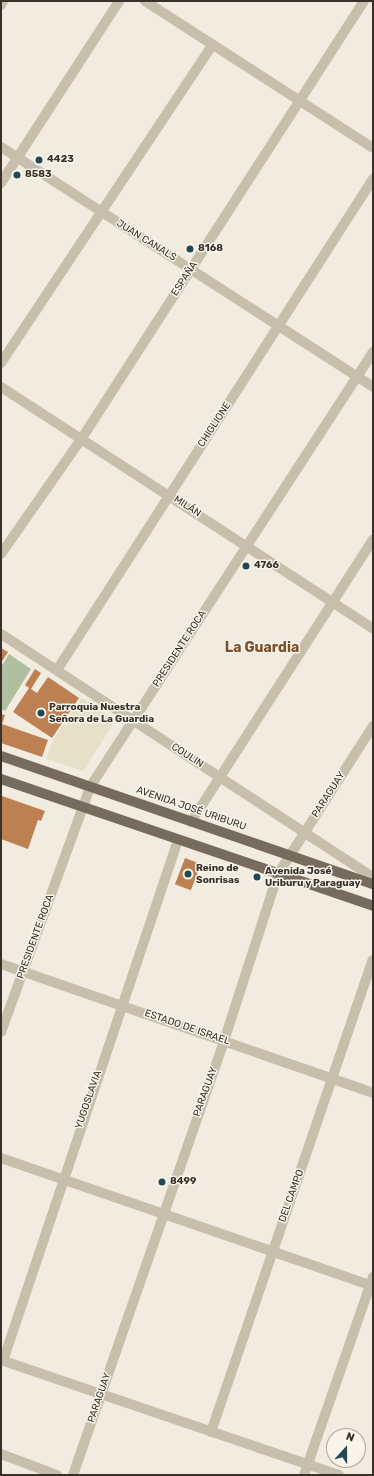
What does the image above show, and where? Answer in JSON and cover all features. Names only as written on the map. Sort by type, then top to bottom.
[{"type":"main road","name":"AVENIDA JOSÉ URIBURU","points":[[1,756],[373,884]]},
{"type":"main road","points":[[1,779],[373,906]]},
{"type":"street","points":[[1,5],[3,1]]},
{"type":"street","points":[[1,183],[119,1]]},
{"type":"street","points":[[144,1],[373,148]]},
{"type":"street","name":"ESPAÑA","points":[[1,554],[82,438],[364,1]]},
{"type":"street","points":[[1,363],[212,46]]},
{"type":"street","name":"JUAN CANALS","points":[[1,146],[101,213],[191,269],[373,387]]},
{"type":"street","name":"CHIGLIONE","points":[[57,670],[373,179]]},
{"type":"street","name":"PRESIDENTE ROCA","points":[[1,1032],[90,787],[373,352]]},
{"type":"street","name":"MILÁN","points":[[1,387],[82,438],[373,629]]},
{"type":"street","points":[[191,822],[373,540]]},
{"type":"street","name":"COULIN","points":[[1,634],[373,877]]},
{"type":"street","name":"PARAGUAY","points":[[73,1475],[162,1214],[224,1041],[278,874],[373,726]]},
{"type":"street","name":"YUGOSLAVIA","points":[[2,1360],[178,840]]},
{"type":"street","name":"DEL CAMPO","points":[[211,1432],[272,1251],[334,1079],[373,960]]},
{"type":"street","name":"ESTADO DE ISRAEL","points":[[1,964],[373,1093]]},
{"type":"street","points":[[1,1158],[272,1251],[372,1282],[304,1475]]},
{"type":"street","points":[[2,1360],[339,1475]]},
{"type":"street","points":[[1,1454],[57,1475]]},
{"type":"green space","points":[[9,654],[31,669],[5,711],[1,709],[1,667]]},
{"type":"shaded area","points":[[82,698],[109,716],[112,726],[83,771],[46,759],[53,740]]},
{"type":"building","points":[[1,648],[8,652],[1,663]]},
{"type":"building","points":[[35,669],[41,673],[31,689],[37,693],[48,677],[79,698],[52,738],[13,712],[29,688],[25,685]]},
{"type":"building","points":[[1,714],[5,715],[2,724],[48,740],[42,757],[1,743]]},
{"type":"building","points":[[2,796],[45,811],[41,821],[38,820],[28,849],[1,839]]},
{"type":"building","name":"Reino de Sonrisas","points":[[185,858],[201,864],[191,890],[175,884]]},
{"type":"place","name":"4423","points":[[39,160]]},
{"type":"place","name":"8583","points":[[17,175]]},
{"type":"place","name":"8168","points":[[190,249]]},
{"type":"place","name":"4766","points":[[246,566]]},
{"type":"place","name":"Parroquia Nuestra Señora de La Guardia","points":[[41,713]]},
{"type":"place","name":"Reino de Sonrisas","points":[[188,874]]},
{"type":"place","name":"Avenida José Uriburu y Paraguay","points":[[257,877]]},
{"type":"place","name":"8499","points":[[162,1182]]},
{"type":"district","name":"La Guardia","points":[[262,648]]}]
